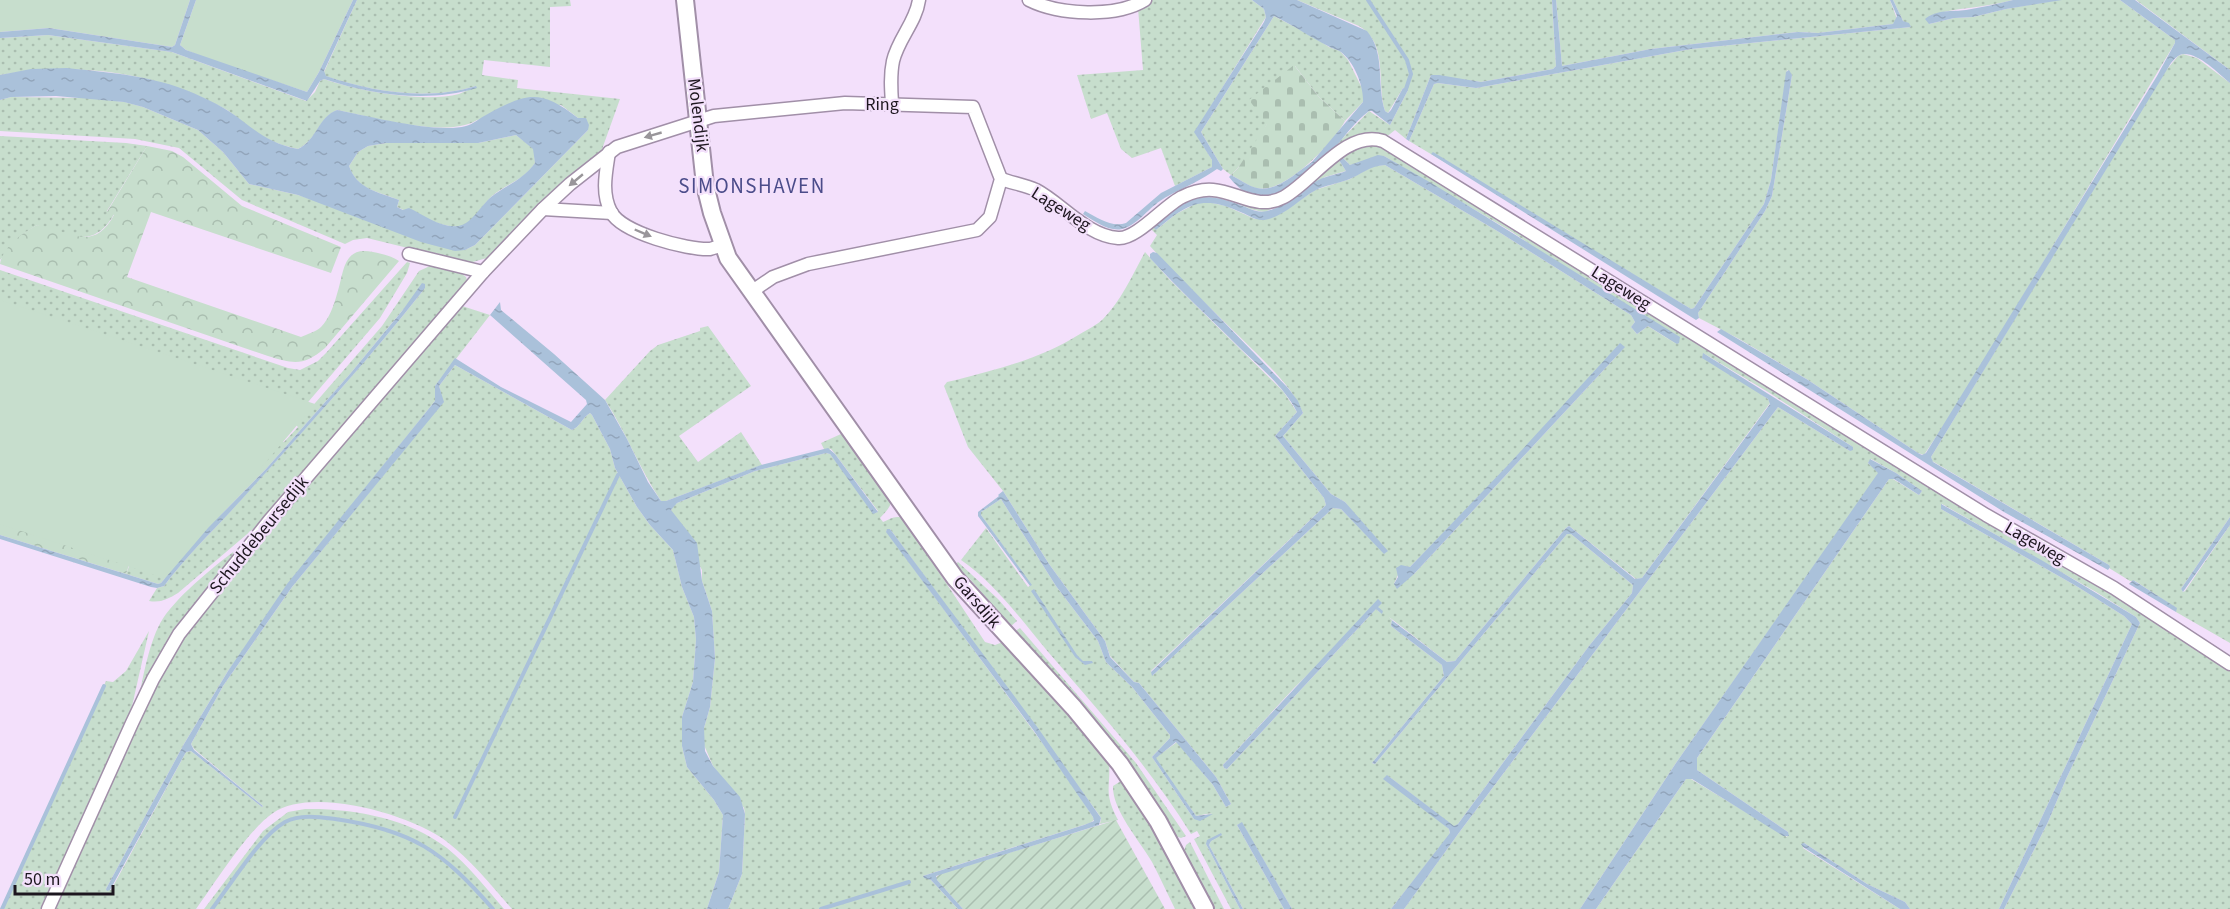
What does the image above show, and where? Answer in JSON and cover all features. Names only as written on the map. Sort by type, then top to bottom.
[{"type":"main road","name":"Molendijk","points":[[686,0],[705,185],[711,213],[728,258],[751,292]]},
{"type":"main road","name":"Garsdijk","points":[[751,292],[955,578],[1074,708],[1120,764],[1158,821],[1205,909]]},
{"type":"street","points":[[892,103],[893,59],[917,10],[918,0]]},
{"type":"street","points":[[1029,0],[1047,7],[1085,12],[1118,10],[1145,0]]},
{"type":"street","name":"Ring","points":[[609,152],[640,138],[714,116],[845,104],[973,106],[1001,179]]},
{"type":"street","name":"Lageweg","points":[[1001,179],[1034,189],[1084,224],[1115,238],[1124,238],[1167,206],[1196,191],[1216,190],[1247,201],[1271,202],[1283,198],[1350,145],[1365,139],[1383,141],[1986,515],[2114,588],[2230,664]]},
{"type":"street","points":[[609,152],[605,181],[606,199],[612,213],[620,222],[645,235],[699,249],[712,249],[723,245]]},
{"type":"street","name":"Schuddebeursedijk","points":[[48,909],[132,723],[153,679],[179,634],[269,521],[483,272],[543,209],[609,152]]},
{"type":"street","points":[[751,292],[773,277],[808,264],[977,230],[990,217],[1001,179]]},
{"type":"street","points":[[543,209],[612,213]]},
{"type":"street","points":[[409,254],[483,272]]},
{"type":"green space","points":[[0,0],[190,0],[175,45],[172,47],[49,28],[0,32]]},
{"type":"green space","points":[[196,0],[353,0],[307,92],[186,50],[180,45]]},
{"type":"green space","points":[[357,0],[570,0],[571,6],[550,7],[550,67],[484,60],[482,75],[518,80],[517,88],[620,99],[601,152],[494,256],[469,263],[367,238],[345,244],[242,200],[179,148],[135,139],[0,131],[0,100],[11,97],[90,98],[125,102],[198,130],[223,152],[249,184],[298,195],[465,250],[475,245],[588,130],[578,118],[561,105],[447,127],[409,125],[337,110],[326,118],[305,145],[298,149],[266,138],[227,110],[201,97],[145,79],[116,73],[58,69],[0,75],[0,38],[48,35],[172,52],[306,101],[315,92],[320,81],[324,79],[355,88],[428,97],[459,94],[476,86],[439,93],[400,93],[343,82],[325,76],[324,72]]},
{"type":"green space","points":[[1150,0],[1252,0],[1264,9],[1266,17],[1195,132],[1212,160],[1212,167],[1175,186],[1161,148],[1132,158],[1121,149],[1107,113],[1091,119],[1077,75],[1143,70],[1138,8]]},
{"type":"green space","points":[[1297,0],[1552,0],[1556,66],[1553,69],[1481,82],[1431,75],[1406,139],[1395,130],[1385,138],[1336,149],[1338,143],[1369,111],[1390,125],[1408,90],[1403,88],[1388,113],[1385,111],[1378,53],[1368,34],[1359,26]]},
{"type":"green space","points":[[1556,0],[1890,0],[1897,19],[1893,24],[1818,33],[1798,32],[1651,49],[1562,66]]},
{"type":"green space","points":[[1893,0],[2013,0],[1939,13],[1929,16],[1929,24],[2057,0],[2120,0],[2175,40],[1961,399],[1924,455],[1808,380],[1699,318],[1698,313],[1765,211],[1772,196],[1792,75],[1787,70],[1771,180],[1764,204],[1694,308],[1691,309],[1409,141],[1434,84],[1476,88],[1691,49],[1911,27],[1903,21]]},
{"type":"green space","points":[[2136,0],[2230,0],[2230,70]]},
{"type":"green space","points":[[1274,16],[1340,51],[1348,60],[1364,92],[1363,102],[1345,121],[1319,97],[1295,66],[1260,137],[1231,175],[1223,169],[1201,132]]},
{"type":"green space","points":[[2183,54],[2197,58],[2230,83],[2230,517],[2181,589],[2185,591],[2230,525],[2230,643],[2176,612],[2176,608],[2135,581],[2130,581],[2109,568],[2109,565],[1932,461],[1931,457],[2163,74],[2178,56]]},
{"type":"green space","points":[[1294,65],[1319,97],[1345,121],[1319,154],[1293,176],[1280,184],[1267,188],[1256,188],[1231,175],[1267,124],[1249,100]]},
{"type":"green space","points":[[516,135],[534,149],[535,163],[520,178],[492,196],[463,226],[440,224],[397,207],[399,200],[363,185],[357,180],[349,166],[358,152],[368,146],[386,143],[478,143]]},
{"type":"green space","points":[[0,136],[147,146],[107,211],[114,214],[98,232],[89,236],[70,236],[37,225],[23,234],[0,260]]},
{"type":"green space","points":[[1363,143],[1382,145],[2079,572],[2230,668],[2230,909],[2004,909],[2048,822],[2140,623],[2136,617],[2096,592],[1942,504],[1941,509],[2078,587],[2124,616],[2132,624],[1999,909],[1910,909],[1905,902],[1867,884],[1804,843],[1803,848],[1900,909],[1596,909],[1686,779],[1691,779],[1787,837],[1788,832],[1697,770],[1697,758],[1889,479],[1893,479],[1919,495],[1922,491],[1871,459],[1868,463],[1879,473],[1676,763],[1580,909],[1404,909],[1778,407],[1850,451],[1853,447],[1703,353],[1768,399],[1770,403],[1642,578],[1636,579],[1569,526],[1455,661],[1447,662],[1389,617],[1392,620],[1391,626],[1442,665],[1444,676],[1372,763],[1375,764],[1567,534],[1571,534],[1633,585],[1632,593],[1589,646],[1458,824],[1454,827],[1387,775],[1449,829],[1450,834],[1391,909],[1292,909],[1242,823],[1237,825],[1284,909],[1243,909],[1209,845],[1211,841],[1206,844],[1240,909],[1231,909],[1194,839],[1200,836],[1197,831],[1191,834],[1159,786],[1124,741],[1008,604],[986,580],[961,560],[986,528],[1028,587],[1031,585],[981,515],[981,512],[1001,499],[1056,586],[1098,641],[1106,662],[1133,688],[1170,735],[1170,738],[1152,757],[1194,819],[1212,813],[1196,816],[1155,758],[1177,742],[1213,785],[1226,807],[1231,804],[1216,777],[1139,683],[1134,682],[1110,656],[1105,641],[1049,564],[1003,491],[968,447],[944,386],[947,382],[1004,367],[1050,350],[1095,325],[1115,304],[1145,252],[1170,280],[1283,391],[1297,412],[1275,436],[1324,498],[1326,505],[1151,671],[1153,675],[1333,508],[1341,509],[1385,554],[1345,502],[1331,494],[1283,436],[1303,413],[1287,386],[1150,246],[1157,235],[1148,226],[1181,201],[1209,194],[1245,203],[1337,157],[1346,171],[1325,177],[1265,212],[1219,198],[1198,198],[1182,205],[1156,230],[1176,214],[1199,202],[1226,206],[1255,219],[1283,212],[1315,190],[1350,179],[1373,166],[1385,165],[1499,232],[1631,315],[1635,322],[1631,327],[1637,334],[1648,326],[1676,344],[1512,232],[1384,156],[1350,165],[1340,155]],"holes":[[[1625,347],[1414,574],[1394,584],[1402,566],[1410,567]],[[1378,607],[1381,613],[1376,609],[1227,769],[1224,768],[1223,765],[1295,687]]]},
{"type":"green space","points":[[147,146],[172,151],[183,157],[242,206],[341,247],[331,273],[151,212],[127,277],[301,337],[314,332],[324,324],[331,312],[346,263],[355,253],[373,252],[399,261],[325,348],[311,358],[298,362],[268,356],[0,264],[9,246],[37,225],[89,237],[106,227],[114,215],[107,212]]},
{"type":"green space","points":[[407,262],[410,263],[407,273],[380,318],[303,408],[0,317],[0,270],[288,368],[300,370],[318,361],[326,353]]},
{"type":"green space","points":[[430,266],[462,274],[466,277],[468,284],[274,511],[178,593],[164,600],[149,601],[157,588],[164,586],[191,553],[334,396],[425,288],[411,300],[350,374],[266,469],[208,528],[158,584],[126,574],[130,564],[0,344],[284,442],[298,427],[296,425],[382,326],[419,271]]},
{"type":"green space","points":[[0,300],[315,404],[167,579],[0,524]]},
{"type":"green space","points":[[459,305],[490,315],[435,386],[435,401],[351,506],[228,671],[184,744],[106,889],[111,890],[186,752],[191,751],[263,806],[194,749],[191,744],[223,686],[292,587],[443,402],[439,386],[455,365],[572,430],[590,413],[610,449],[615,468],[637,507],[673,550],[682,587],[694,617],[696,640],[693,682],[682,717],[682,746],[687,767],[723,815],[719,872],[707,909],[512,909],[464,856],[430,831],[386,813],[335,803],[311,802],[290,805],[263,821],[242,844],[196,909],[56,909],[62,887],[169,658],[228,573]]},
{"type":"green space","points":[[708,326],[751,386],[679,436],[698,462],[741,432],[762,465],[661,501],[605,400],[658,345],[700,331],[700,328]]},
{"type":"green space","points":[[841,434],[845,435],[891,500],[889,508],[880,518],[883,522],[896,517],[904,519],[985,642],[995,645],[1003,642],[1109,761],[1109,796],[1118,820],[1100,824],[1101,818],[1097,812],[890,529],[886,531],[1063,771],[1094,820],[923,876],[931,880],[958,909],[728,909],[742,874],[745,814],[744,808],[713,766],[704,745],[704,728],[710,707],[715,658],[712,611],[702,581],[702,570],[671,511],[677,503],[755,471],[826,453],[830,454],[876,513],[878,511],[835,454],[831,449],[824,449],[821,443]]},
{"type":"green space","points":[[0,501],[134,550],[126,574],[0,535]]},
{"type":"green space","points":[[249,540],[138,703],[151,645],[166,614],[194,584]]},
{"type":"green space","points":[[958,562],[998,599],[1017,621],[1011,626],[969,578],[966,580],[954,566]]},
{"type":"green space","points":[[1020,628],[1136,763],[1186,836],[1181,838],[1175,836],[1078,703],[1015,631]]},
{"type":"green space","points":[[149,631],[130,715],[45,909],[2,909],[106,681],[113,682],[126,671]]},
{"type":"green space","points":[[1121,781],[1159,835],[1197,909],[1175,909],[1152,862],[1117,805],[1113,786]]},
{"type":"green space","points":[[305,809],[360,813],[415,829],[455,855],[504,909],[204,909],[263,831],[288,812]]},
{"type":"green space","points":[[1116,820],[1165,909],[963,909],[935,878],[940,874]]},
{"type":"green space","points":[[1190,842],[1224,909],[1213,909],[1184,851]]},
{"type":"water","points":[[190,0],[196,0],[180,45],[186,50],[307,92],[353,0],[357,0],[324,71],[326,76],[344,82],[400,93],[439,93],[476,86],[477,88],[439,95],[400,95],[342,85],[324,79],[320,81],[307,101],[172,52],[48,35],[0,38],[0,32],[49,28],[172,47],[175,45]]},
{"type":"water","points":[[1252,0],[1297,0],[1367,31],[1377,49],[1385,111],[1388,113],[1391,110],[1403,88],[1408,90],[1390,125],[1369,111],[1328,156],[1289,186],[1263,197],[1246,193],[1238,187],[1229,177],[1231,175],[1250,186],[1264,189],[1279,185],[1293,176],[1312,162],[1363,102],[1362,89],[1357,75],[1346,56],[1274,16],[1201,132],[1223,169],[1221,171],[1217,169],[1165,198],[1142,217],[1122,229],[1107,227],[1083,214],[1085,211],[1110,223],[1126,223],[1161,193],[1212,167],[1212,160],[1194,132],[1264,22],[1266,17],[1264,9]]},
{"type":"water","points":[[1552,0],[1556,0],[1562,66],[1651,49],[1798,32],[1818,33],[1893,24],[1897,16],[1890,0],[1893,0],[1903,21],[1909,23],[1911,27],[1691,49],[1476,88],[1438,83],[1434,84],[1409,141],[1406,139],[1431,75],[1481,82],[1553,69],[1556,66]]},
{"type":"water","points":[[2013,0],[2062,0],[1929,24],[1925,19],[1940,12],[1966,10]]},
{"type":"water","points":[[2120,0],[2135,0],[2230,70],[2230,83],[2208,64],[2195,57],[2179,55],[2171,63],[1931,457],[1933,462],[2109,565],[2108,570],[2004,512],[1717,332],[1721,329],[1808,380],[1918,453],[1922,455],[1926,453],[2175,43],[2175,40]]},
{"type":"water","points":[[67,68],[170,84],[220,106],[269,139],[298,149],[309,140],[331,113],[337,110],[420,126],[453,128],[468,125],[512,102],[533,97],[553,102],[578,118],[586,118],[589,125],[588,130],[475,245],[465,250],[455,251],[421,242],[298,195],[249,184],[223,152],[198,130],[143,107],[124,102],[56,96],[11,97],[0,100],[0,75],[31,69]],"holes":[[[516,135],[533,149],[535,163],[531,168],[492,196],[465,224],[457,226],[441,224],[409,208],[403,210],[397,207],[399,200],[363,185],[357,180],[349,166],[358,152],[368,146],[386,143],[478,143]]]},
{"type":"water","points":[[1789,70],[1792,75],[1772,196],[1765,211],[1698,313],[1699,318],[1696,320],[1431,154],[1433,152],[1691,309],[1694,308],[1764,204],[1771,180],[1786,72]]},
{"type":"water","points":[[1340,155],[1350,165],[1378,155],[1384,156],[1680,337],[1679,343],[1677,344],[1648,326],[1637,334],[1631,327],[1635,322],[1631,315],[1499,232],[1385,165],[1320,188],[1285,212],[1264,220],[1225,206],[1203,203],[1185,209],[1156,230],[1153,227],[1184,204],[1202,198],[1226,200],[1257,211],[1264,212],[1274,209],[1319,180],[1346,171],[1337,157]]},
{"type":"water","points":[[1153,252],[1157,253],[1288,388],[1298,401],[1303,413],[1283,436],[1331,494],[1345,502],[1388,551],[1384,554],[1341,509],[1333,508],[1152,676],[1151,672],[1326,505],[1324,498],[1275,436],[1297,412],[1286,394],[1150,258]]},
{"type":"water","points":[[422,283],[425,284],[425,288],[381,342],[164,586],[151,587],[0,539],[0,535],[158,584],[161,583],[208,528],[266,469],[350,374]]},
{"type":"water","points":[[500,302],[501,310],[605,400],[648,482],[661,501],[761,465],[828,448],[835,454],[878,512],[873,514],[830,454],[826,453],[755,471],[677,503],[671,510],[697,543],[702,581],[712,611],[715,658],[710,707],[704,728],[705,751],[713,766],[740,797],[745,814],[742,874],[728,909],[707,909],[719,872],[723,815],[687,767],[682,746],[682,717],[693,682],[696,640],[694,617],[682,587],[673,550],[637,507],[615,468],[610,449],[590,413],[572,430],[455,365],[439,386],[444,402],[292,587],[223,686],[191,744],[194,750],[263,806],[191,751],[186,752],[110,890],[107,891],[106,889],[184,744],[228,671],[287,584],[435,401],[435,386],[455,358],[501,387],[571,422],[587,404],[586,400],[490,315]]},
{"type":"water","points":[[1620,343],[1625,347],[1414,574],[1397,589],[1394,584],[1398,577],[1396,568],[1401,565],[1410,567]]},
{"type":"water","points":[[1703,353],[1853,447],[1850,451],[1778,407],[1404,909],[1391,909],[1450,833],[1449,829],[1383,779],[1387,775],[1454,826],[1458,824],[1589,646],[1632,593],[1633,585],[1571,534],[1567,534],[1375,764],[1372,763],[1444,676],[1442,665],[1391,626],[1392,620],[1447,662],[1455,661],[1569,526],[1635,579],[1642,578],[1770,404],[1768,399],[1702,358]]},
{"type":"water","points":[[1870,459],[1922,491],[1919,495],[1894,479],[1889,479],[1697,758],[1697,770],[1788,832],[1789,836],[1783,836],[1692,779],[1686,779],[1596,909],[1580,909],[1676,763],[1878,473],[1868,463]]},
{"type":"water","points":[[1003,491],[1049,564],[1105,641],[1110,657],[1134,682],[1139,683],[1216,777],[1231,804],[1226,807],[1213,785],[1176,742],[1156,758],[1196,816],[1213,814],[1200,821],[1194,819],[1152,757],[1170,738],[1170,735],[1133,688],[1106,662],[1098,641],[1056,586],[1001,499],[981,512],[981,515],[1032,585],[1030,586],[978,516],[978,512]]},
{"type":"water","points":[[1941,504],[2043,561],[2136,617],[2140,623],[2048,822],[2004,909],[1999,909],[2132,624],[2124,616],[2078,587],[1941,509]]},
{"type":"water","points":[[2230,517],[2230,525],[2183,592],[2181,589]]},
{"type":"water","points":[[890,529],[1038,728],[1101,818],[1099,825],[936,876],[963,909],[958,909],[931,880],[923,876],[1094,821],[1034,731],[886,532]]},
{"type":"water","points":[[2133,580],[2177,608],[2176,612],[2129,584]]},
{"type":"water","points":[[1034,589],[1077,655],[1083,661],[1093,663],[1085,665],[1075,657],[1031,591]]},
{"type":"water","points":[[1378,599],[1382,603],[1378,607],[1383,611],[1382,614],[1376,609],[1227,769],[1224,768],[1223,765]]},
{"type":"water","points":[[1242,822],[1292,909],[1284,909],[1237,825]]},
{"type":"water","points":[[1221,833],[1222,835],[1211,841],[1209,845],[1243,909],[1240,909],[1206,844],[1207,840]]},
{"type":"water","points":[[1804,843],[1867,884],[1905,902],[1910,909],[1900,909],[1803,847],[1801,844]]},
{"type":"waterway","points":[[1368,0],[1407,60],[1411,74],[1406,89]]},
{"type":"waterway","points":[[455,817],[618,475]]},
{"type":"waterway","points":[[2,909],[104,686]]},
{"type":"waterway","points":[[212,909],[256,849],[275,829],[291,819],[310,817],[362,824],[406,837],[424,846],[458,872],[493,909]]},
{"type":"waterway","points":[[821,909],[909,882]]},
{"type":"district","name":"SIMONSHAVEN","points":[[752,186]]}]
